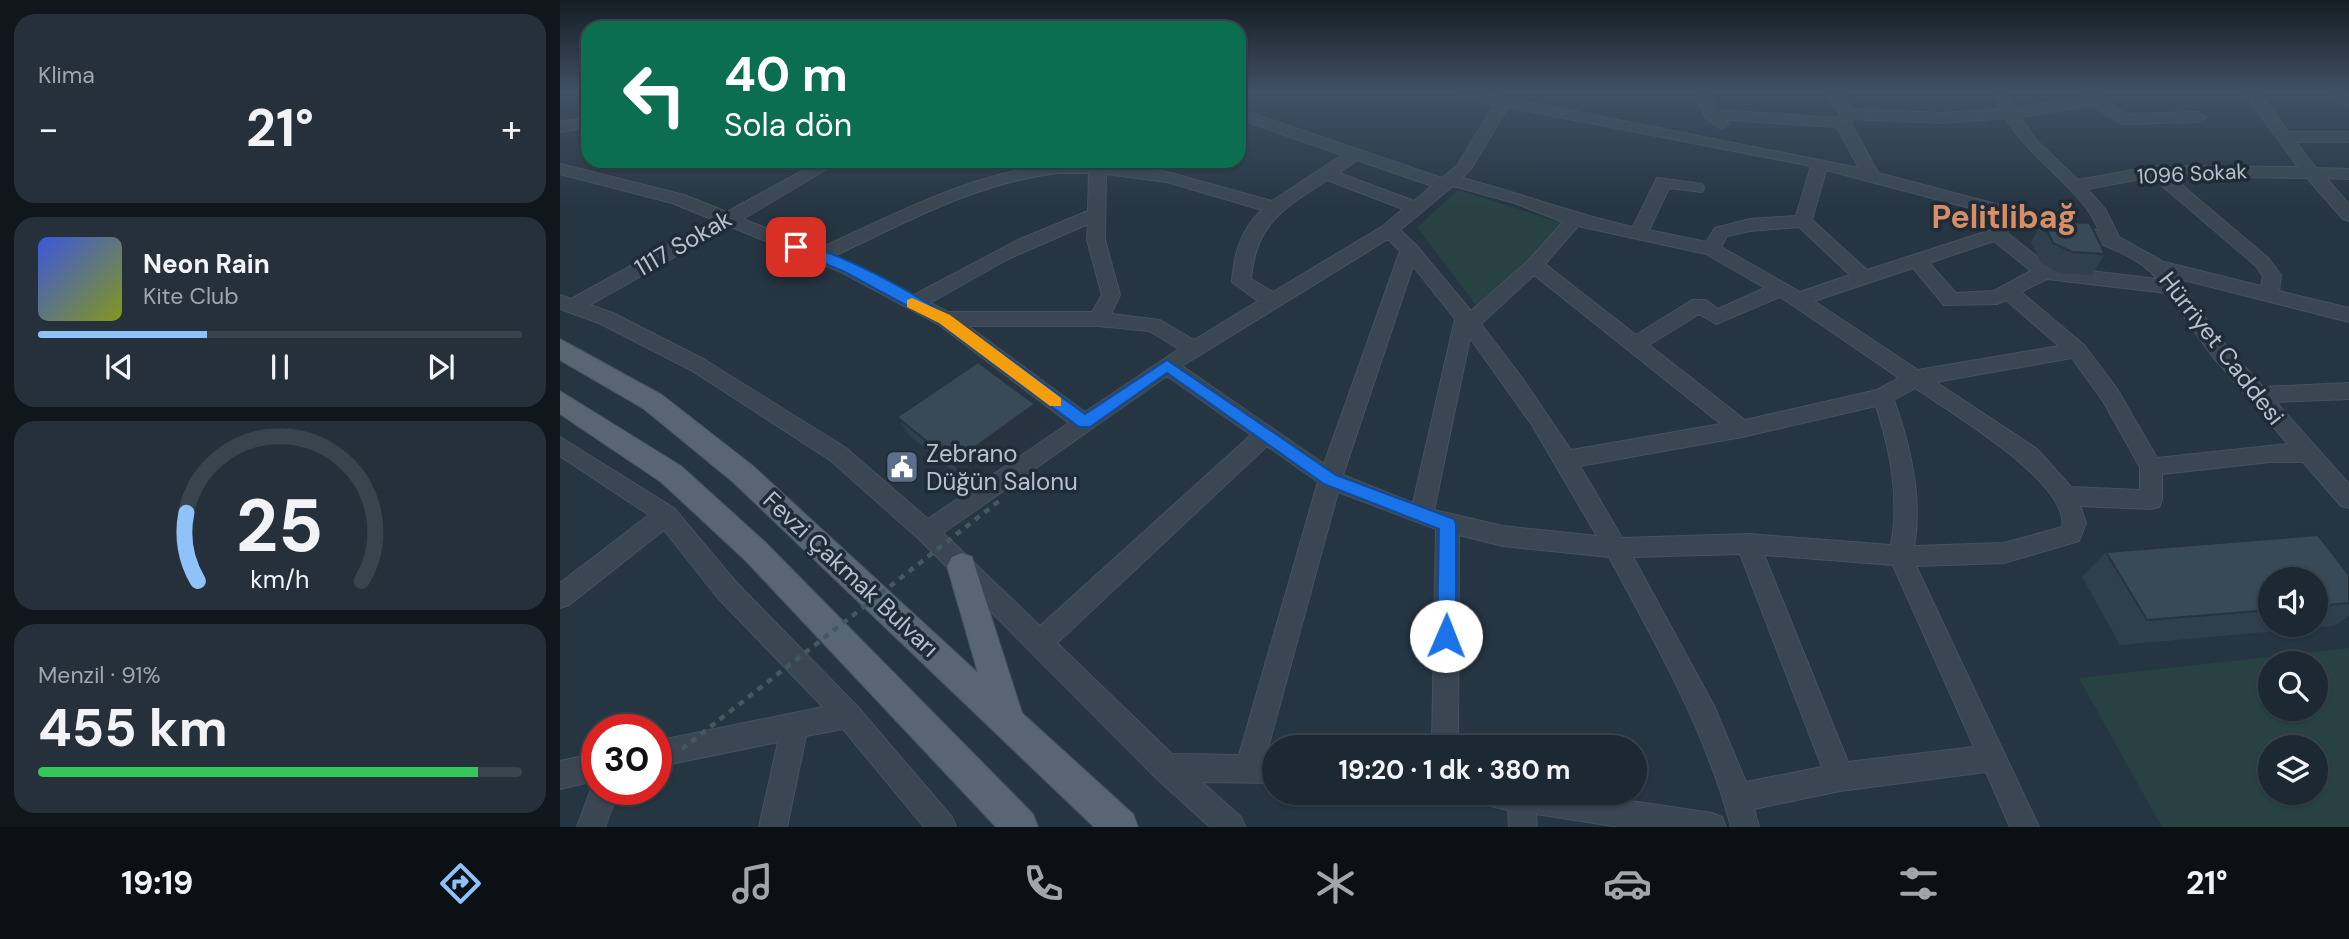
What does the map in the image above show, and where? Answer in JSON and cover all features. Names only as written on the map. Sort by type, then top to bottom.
[{"type":"main road","name":"Fevzi Çakmak Bulvarı","points":[[560,348],[653,402],[743,474],[1121,827]]},
{"type":"main road","name":"Fevzi Çakmak Bulvarı","points":[[560,401],[671,474],[755,551],[1020,827]]},
{"type":"main road","points":[[961,566],[1007,719]]},
{"type":"street","points":[[1167,366],[1230,407],[1265,435],[1330,479],[1421,516],[1503,536],[1615,548],[1748,544],[1900,556],[2004,553],[2071,534],[2075,523],[2065,496],[2029,455],[1789,294],[1711,249],[1574,220],[1521,200],[1447,182],[1291,132]]},
{"type":"street","points":[[927,532],[1194,348],[1271,300],[1361,250],[1418,208],[1463,169],[1492,132]]},
{"type":"street","name":"Hürriyet Caddesi","points":[[1671,132],[1870,174],[2111,240],[2158,267],[2220,352],[2307,453],[2349,497]]},
{"type":"street","points":[[1730,132],[1746,147]]},
{"type":"street","points":[[1852,132],[1870,174]]},
{"type":"street","points":[[2023,132],[2029,142],[2074,186],[2108,226],[2111,240]]},
{"type":"street","points":[[2280,132],[2349,215]]},
{"type":"street","points":[[2284,137],[2349,137]]},
{"type":"street","points":[[1271,300],[1241,282],[1255,225],[1272,207],[1329,175],[1355,153]]},
{"type":"street","points":[[1804,221],[1820,163]]},
{"type":"street","points":[[583,176],[595,168]]},
{"type":"street","name":"1117 Sokak","points":[[566,304],[815,168]]},
{"type":"street","points":[[820,255],[986,181],[1056,168]]},
{"type":"street","points":[[1097,168],[1097,240],[1111,295],[1098,319]]},
{"type":"street","points":[[1122,168],[1207,185],[1272,207]]},
{"type":"street","points":[[560,169],[678,199],[820,255],[945,319],[1084,423]]},
{"type":"street","points":[[2157,171],[2221,230],[2262,262],[2272,275],[2269,294]]},
{"type":"street","name":"1096 Sokak","points":[[2074,186],[2157,171],[2310,171],[2349,174]]},
{"type":"street","points":[[1329,175],[1418,208]]},
{"type":"street","points":[[1638,234],[1663,182],[1696,188]]},
{"type":"street","points":[[1635,345],[1699,305],[1716,317],[1789,294],[1863,277],[1997,233],[2011,212]]},
{"type":"street","points":[[913,304],[985,262],[1056,228],[1095,215]]},
{"type":"street","points":[[1421,516],[1468,320],[1534,265],[1574,220]]},
{"type":"street","points":[[1711,249],[1721,232],[1749,225],[1804,221],[1863,277]]},
{"type":"street","points":[[1389,230],[1410,249],[1468,320],[1566,460],[1695,696],[1738,798],[1745,827]]},
{"type":"street","points":[[1997,233],[2044,272]]},
{"type":"street","points":[[1166,768],[1261,768],[1330,479],[1410,249]]},
{"type":"street","points":[[1916,259],[1951,300],[1986,299],[2044,272],[2173,287]]},
{"type":"street","points":[[1534,265],[1742,429]]},
{"type":"street","points":[[2158,267],[2349,315]]},
{"type":"street","points":[[2006,290],[2077,350],[2110,396],[2151,467],[2151,500],[2065,496]]},
{"type":"street","points":[[566,304],[606,318],[698,365],[838,454],[927,532],[1166,768],[1231,827]]},
{"type":"street","points":[[945,319],[1098,319],[1153,325],[1194,348]]},
{"type":"street","points":[[1566,460],[1742,429],[1883,397],[1915,378],[2077,350]]},
{"type":"street","points":[[2257,395],[2349,391]]},
{"type":"street","points":[[1883,397],[1893,424],[1907,531],[1900,556],[2025,827]]},
{"type":"street","points":[[1040,642],[1265,435]]},
{"type":"street","points":[[560,445],[666,515],[726,589],[848,715],[942,827]]},
{"type":"street","points":[[2151,467],[2270,453],[2307,453]]},
{"type":"street","points":[[560,597],[666,515]]},
{"type":"street","points":[[1445,735],[1448,524]]},
{"type":"street","points":[[1748,544],[1840,777]]},
{"type":"street","points":[[672,750],[848,715]]},
{"type":"street","points":[[773,827],[795,725]]},
{"type":"street","points":[[1738,798],[1840,777],[1991,758]]},
{"type":"street","points":[[560,775],[581,770]]},
{"type":"street","points":[[591,827],[599,805]]},
{"type":"street","points":[[1521,805],[1523,827]]},
{"type":"street","points":[[1546,805],[1599,818],[1712,827]]},
{"type":"path","points":[[672,749],[999,501]]},
{"type":"green space","points":[[1458,190],[1565,224],[1526,264],[1476,305],[1417,227]]},
{"type":"green space","points":[[2349,648],[2349,827],[2162,827],[2079,678],[2258,658],[2258,721],[2328,721],[2328,651],[2322,651]]},
{"type":"building","points":[[2043,221],[2090,223],[2105,254],[2072,252],[2053,243]]},
{"type":"building","points":[[978,362],[1035,404],[953,463],[897,417]]},
{"type":"building","points":[[2318,535],[2349,575],[2349,603],[2328,605],[2328,567],[2258,567],[2258,611],[2147,620],[2106,552]]},
{"type":"slow traffic","points":[[912,303],[945,319],[1056,402]]},
{"type":"place","name":"Zebrano Düğün Salonu","points":[[902,467]]},
{"type":"district","name":"Pelitlibağ","points":[[2004,217]]},
{"type":"route","points":[[796,247],[848,268],[945,319],[1084,423],[1167,366],[1230,407],[1265,435],[1330,479],[1421,516],[1448,524],[1446,636]]}]
